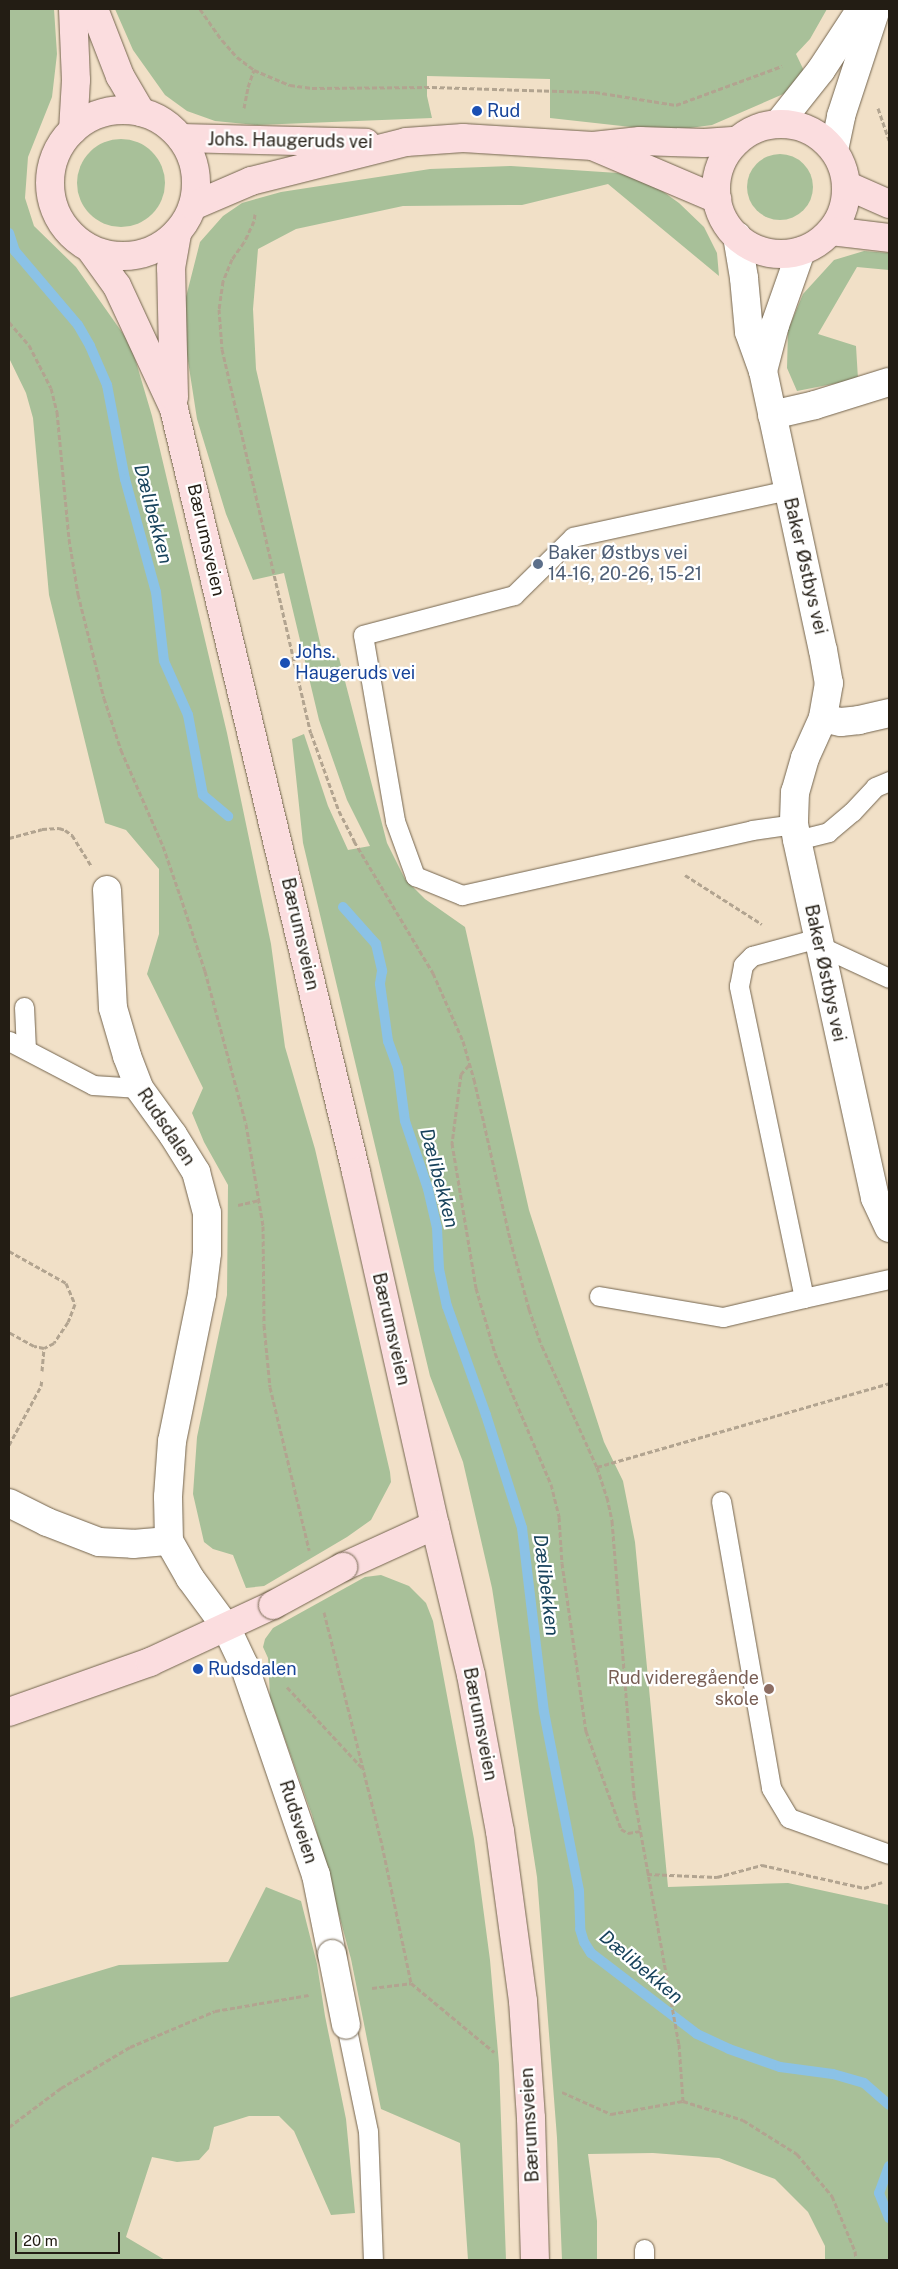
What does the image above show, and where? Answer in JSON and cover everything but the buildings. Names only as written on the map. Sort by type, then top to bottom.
[{"type":"main road","points":[[73,9],[76,80],[73,130]]},
{"type":"main road","points":[[94,9],[120,76],[141,112]]},
{"type":"main road","points":[[120,110],[141,112],[159,119],[181,138],[195,166],[196,186],[193,206],[177,233],[160,246],[141,255],[111,256],[92,250],[75,238],[61,223],[51,194],[51,174],[56,155],[63,141],[81,123],[100,114],[120,110]]},
{"type":"main road","points":[[779,124],[794,125],[810,130],[823,139],[834,150],[843,166],[846,185],[845,201],[840,217],[831,231],[812,246],[801,251],[787,253],[767,252],[748,244],[737,236],[724,219],[717,200],[716,184],[726,154],[736,141],[749,132],[764,126],[779,124]]},
{"type":"main road","name":"Johs. Haugeruds vei","points":[[181,138],[400,144],[463,138],[593,146],[640,141],[704,143],[736,141]]},
{"type":"main road","name":"Johs. Haugeruds vei","points":[[193,206],[251,181],[400,144]]},
{"type":"main road","name":"Johs. Haugeruds vei","points":[[593,146],[717,200]]},
{"type":"main road","points":[[846,185],[889,204]]},
{"type":"main road","points":[[831,231],[889,238]]},
{"type":"main road","name":"Bærumsveien","points":[[174,409],[171,268],[177,233]]},
{"type":"main road","name":"Bærumsveien","points":[[92,250],[117,286],[174,409],[356,1172],[435,1525],[471,1675],[500,1831],[523,2001],[530,2109],[535,2260]]},
{"type":"main road","points":[[9,1712],[150,1662],[272,1605],[343,1567],[435,1525]]},
{"type":"street","points":[[779,124],[821,70],[861,9]]},
{"type":"street","points":[[834,150],[841,116],[876,9]]},
{"type":"street","name":"Baker Østbys vei","points":[[737,236],[744,278],[749,332],[763,371],[824,650],[829,683],[823,718],[805,758],[795,792],[795,832],[810,943],[881,1188],[889,1228]]},
{"type":"street","name":"Baker Østbys vei","points":[[763,371],[775,325],[801,251]]},
{"type":"street","points":[[772,415],[815,405],[889,382]]},
{"type":"street","points":[[823,718],[841,722],[889,714]]},
{"type":"street","name":"Rudsdalen","points":[[107,890],[114,1008],[127,1056],[138,1088],[173,1135],[196,1172],[207,1213],[208,1253],[202,1294],[172,1441],[168,1497],[169,1541],[190,1578],[226,1627]]},
{"type":"street","points":[[9,1503],[47,1522],[99,1542],[133,1544],[169,1541]]},
{"type":"street","name":"Rudsveien","points":[[226,1627],[244,1665],[316,1875],[346,2025]]},
{"type":"lane","points":[[788,490],[573,537],[514,594],[363,635],[395,821],[414,876],[462,895],[752,830],[828,832],[852,812],[875,787],[889,782]]},
{"type":"lane","points":[[804,1298],[739,986],[743,965],[752,956],[810,943],[889,978]]},
{"type":"lane","points":[[24,1007],[26,1049]]},
{"type":"lane","points":[[9,1042],[26,1049],[93,1085],[138,1088]]},
{"type":"lane","points":[[599,1296],[723,1317],[889,1279]]},
{"type":"lane","points":[[721,1501],[771,1788],[789,1818],[889,1854]]},
{"type":"lane","points":[[346,2025],[368,2131],[373,2260]]},
{"type":"path","points":[[200,9],[222,40],[237,57],[254,70],[282,82],[312,88],[432,87],[595,92],[676,104],[785,65]]},
{"type":"path","points":[[244,112],[248,88],[254,70]]},
{"type":"path","points":[[876,105],[889,140]]},
{"type":"path","points":[[255,212],[254,221],[244,242],[232,259],[223,281],[219,309],[222,349],[311,733],[343,819],[354,841],[433,973],[463,1041],[510,1239],[529,1309],[542,1346],[597,1467],[612,1521],[634,1796],[679,2044],[683,2101]]},
{"type":"path","points":[[9,322],[29,345],[51,388],[57,412],[70,539],[78,594],[104,698],[121,750],[163,846],[180,895],[205,971],[246,1124],[263,1226],[264,1325],[270,1387],[311,1559]]},
{"type":"path","points":[[9,838],[42,829],[59,828],[66,830],[72,835],[107,890]]},
{"type":"path","points":[[651,853],[810,943]]},
{"type":"path","points":[[469,1065],[461,1074],[452,1143],[476,1288],[494,1353],[551,1484],[559,1517],[562,1563],[586,1731],[620,1829],[628,1833],[640,1832]]},
{"type":"path","points":[[9,1251],[66,1283],[75,1304],[68,1322],[54,1343],[44,1348],[34,1346],[9,1332]]},
{"type":"path","points":[[42,1371],[44,1348]]},
{"type":"path","points":[[9,1445],[41,1386],[42,1379]]},
{"type":"path","points":[[597,1467],[889,1384]]},
{"type":"path","points":[[323,1608],[382,1845],[411,1983],[495,2052]]},
{"type":"path","points":[[244,1665],[285,1685],[364,1771]]},
{"type":"path","points":[[647,1874],[716,1877],[762,1865],[864,1888],[887,1880]]},
{"type":"path","points":[[363,1989],[411,1983]]},
{"type":"path","points":[[9,2127],[61,2088],[130,2047],[215,2011],[314,1995]]},
{"type":"path","points":[[557,2090],[611,2114],[683,2101],[743,2120],[798,2154],[832,2196],[855,2251],[856,2260]]},
{"type":"green space","points":[[9,9],[54,9],[57,54],[52,97],[28,157],[25,198],[34,226],[76,267],[131,345],[152,416],[227,733],[271,944],[285,1047],[315,1149],[390,1472],[391,1482],[371,1520],[347,1537],[264,1586],[246,1588],[233,1555],[213,1549],[204,1542],[193,1494],[197,1437],[227,1295],[228,1185],[204,1142],[192,1113],[203,1088],[147,974],[159,934],[159,869],[126,830],[105,823],[49,595],[33,418],[26,393],[9,358]]},
{"type":"green space","points":[[115,9],[827,9],[810,39],[796,54],[806,75],[788,92],[712,125],[667,131],[550,118],[550,79],[427,76],[427,96],[432,118],[257,125],[215,121],[187,111],[165,95],[133,50]]},
{"type":"green space","points":[[121,139],[138,142],[152,152],[162,166],[165,183],[162,200],[152,214],[138,224],[121,227],[104,224],[90,214],[80,200],[77,183],[80,166],[90,152],[104,142]]},
{"type":"green space","points":[[774,154],[786,154],[798,159],[808,169],[813,181],[811,200],[798,215],[786,220],[774,220],[762,215],[752,205],[747,193],[747,181],[752,169],[762,159]]},
{"type":"green space","points":[[511,166],[618,173],[651,183],[679,203],[704,227],[717,253],[719,276],[608,184],[522,205],[403,206],[296,229],[258,249],[253,309],[256,369],[322,651],[339,658],[387,843],[405,879],[425,899],[465,927],[529,1210],[604,1442],[623,1481],[635,1542],[668,1887],[788,1883],[889,1905],[889,2260],[825,2260],[825,2246],[808,2212],[775,2179],[719,2158],[653,2153],[588,2154],[597,2221],[597,2260],[562,2260],[557,2138],[537,1877],[492,1588],[463,1462],[430,1376],[303,843],[292,739],[304,734],[328,806],[348,850],[370,846],[347,800],[319,720],[284,573],[253,580],[226,514],[197,419],[186,348],[185,301],[200,242],[223,216],[242,203],[281,192],[430,169]]},
{"type":"green space","points":[[864,251],[889,253],[889,270],[857,267],[818,334],[856,346],[858,379],[797,391],[787,368],[788,330],[803,294],[834,260]]},
{"type":"green space","points":[[381,1575],[409,1586],[426,1603],[433,1621],[474,1839],[490,1960],[499,2064],[506,2260],[468,2260],[460,2143],[381,2109],[351,1959],[312,1815],[270,1697],[268,1658],[263,1647],[265,1639],[273,1628],[365,1577]]},
{"type":"green space","points":[[266,1887],[301,1901],[317,1964],[325,2016],[346,2119],[355,2213],[331,2215],[294,2131],[279,2116],[249,2116],[214,2127],[209,2149],[199,2160],[177,2162],[152,2157],[126,2237],[165,2260],[9,2260],[9,1998],[119,1965],[228,1962]]},
{"type":"waterway","name":"Dælibekken","points":[[9,233],[15,251],[78,325],[90,346],[107,385],[125,479],[156,592],[164,661],[188,715],[203,795],[228,816]]},
{"type":"waterway","name":"Dælibekken","points":[[343,907],[376,944],[382,971],[380,984],[388,1041],[398,1068],[405,1121],[428,1189],[437,1228],[439,1269],[447,1306],[486,1415],[522,1528],[544,1712],[579,1891],[580,1929],[584,1942],[591,1953],[697,2034],[729,2049],[780,2067],[833,2074],[864,2083],[889,2105]]},
{"type":"waterway","name":"Dælibekken","points":[[889,2166],[879,2193],[889,2218]]},
{"type":"place","name":"Rud","points":[[477,111]]},
{"type":"place","name":"Baker Østbys vei 14-16, 20-26, 15-21","points":[[538,564]]},
{"type":"place","name":"Johs. Haugeruds vei","points":[[285,663]]},
{"type":"place","name":"Rudsdalen","points":[[198,1669]]},
{"type":"place","name":"Rud videregående skole","points":[[769,1689]]}]
